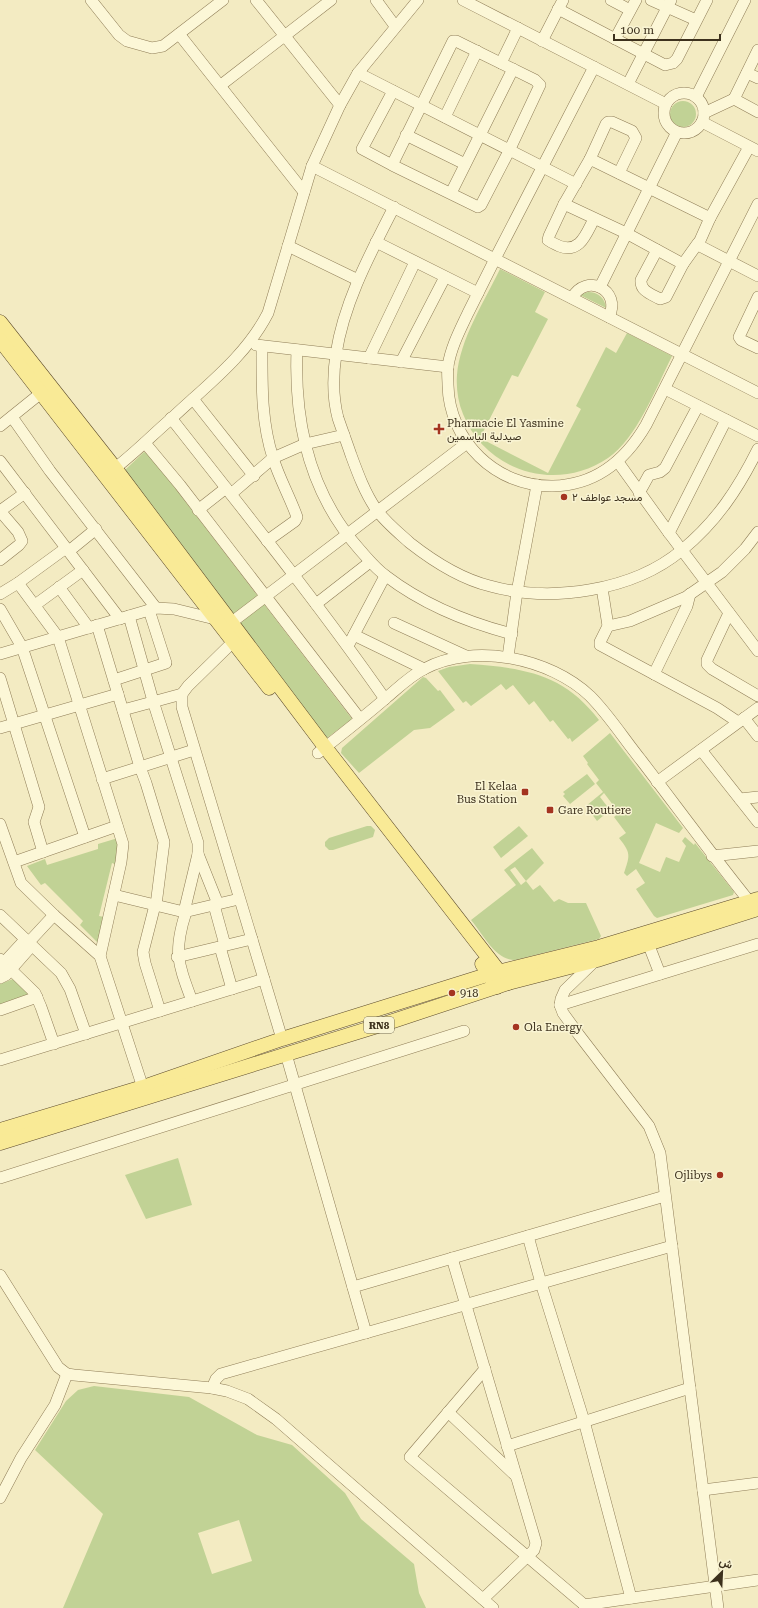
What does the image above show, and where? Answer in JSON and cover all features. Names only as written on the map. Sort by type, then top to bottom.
[{"type":"main road","points":[[0,322],[45,390]]},
{"type":"main road","points":[[0,340],[45,390],[225,619],[238,639],[464,939],[503,985]]},
{"type":"main road","name":"RN8","points":[[0,1130],[286,1054],[755,903]]},
{"type":"main road","name":"RN8","points":[[0,1143],[144,1092],[282,1039],[494,973],[598,953]]},
{"type":"street","points":[[91,0],[119,36],[127,42],[135,45],[152,48],[158,48],[179,34],[223,0]]},
{"type":"street","points":[[256,0],[340,105]]},
{"type":"street","points":[[221,85],[331,0]]},
{"type":"street","points":[[376,0],[395,26]]},
{"type":"street","points":[[110,472],[226,369],[248,345],[260,328],[268,313],[312,166],[340,105],[358,73],[395,26],[418,0]]},
{"type":"street","points":[[463,0],[666,104]]},
{"type":"street","points":[[611,0],[630,10]]},
{"type":"street","points":[[615,39],[636,0]]},
{"type":"street","points":[[651,0],[669,4],[696,20]]},
{"type":"street","points":[[542,41],[560,5],[615,39],[665,65],[675,61],[707,0]]},
{"type":"street","points":[[696,97],[745,0]]},
{"type":"street","points":[[628,84],[669,4]]},
{"type":"street","points":[[501,63],[518,28]]},
{"type":"street","points":[[179,34],[221,85],[304,192]]},
{"type":"street","points":[[392,165],[451,43],[456,41],[535,80],[540,85],[509,151],[481,205],[476,206],[392,165],[362,148],[393,91]]},
{"type":"street","points":[[703,118],[702,104],[696,97],[688,94],[680,93],[672,97],[666,104],[663,112],[665,120],[670,128],[677,132],[687,133],[696,130],[703,118],[734,99],[758,50]]},
{"type":"street","points":[[445,117],[477,51]]},
{"type":"street","points":[[594,67],[478,293],[457,337],[448,367],[448,399],[458,429],[467,443],[488,465],[502,474],[519,481],[537,485],[568,485],[584,481],[600,474],[618,462],[637,442],[758,204]]},
{"type":"street","points":[[451,193],[513,69]]},
{"type":"street","points":[[747,72],[758,78]]},
{"type":"street","points":[[358,73],[576,184]]},
{"type":"street","points":[[734,99],[758,112]]},
{"type":"street","points":[[657,250],[641,280],[640,285],[643,290],[660,299],[666,297],[683,264],[698,243],[710,218],[753,149],[703,118]]},
{"type":"street","points":[[594,219],[582,241],[574,247],[567,249],[548,240],[564,204],[590,159],[608,122],[612,122],[632,131],[636,138],[619,173]]},
{"type":"street","points":[[600,287],[677,132]]},
{"type":"street","points":[[406,135],[465,164]]},
{"type":"street","points":[[590,159],[710,218]]},
{"type":"street","points":[[312,166],[758,393]]},
{"type":"street","points":[[564,204],[626,233],[683,264]]},
{"type":"street","points":[[394,207],[358,280],[346,313],[336,355],[334,384],[338,416],[361,482],[377,510],[399,533],[423,553],[454,572],[488,586],[517,592],[556,594],[602,588],[626,581],[657,566],[682,550],[708,525],[727,503],[745,475],[758,449]]},
{"type":"street","points":[[376,242],[478,293]]},
{"type":"street","points":[[698,243],[699,246],[758,276]]},
{"type":"street","points":[[288,246],[358,280]]},
{"type":"street","points":[[368,358],[415,262]]},
{"type":"street","points":[[401,362],[444,277]]},
{"type":"street","points":[[572,298],[578,289],[584,286],[593,285],[606,290],[611,299],[612,309],[609,317]]},
{"type":"street","points":[[758,297],[755,311],[740,337],[741,340],[758,348]]},
{"type":"street","points":[[248,345],[448,367]]},
{"type":"street","points":[[262,346],[262,400],[264,421],[273,458],[296,517],[295,521],[267,541]]},
{"type":"street","points":[[297,350],[296,375],[298,406],[305,444],[315,476],[327,505],[346,534],[370,562],[385,576],[416,596],[452,615],[470,622],[512,634]]},
{"type":"street","points":[[665,389],[758,436]]},
{"type":"street","points":[[0,426],[45,390]]},
{"type":"street","points":[[193,399],[254,476]]},
{"type":"street","points":[[639,493],[650,475],[660,472],[665,468],[698,406]]},
{"type":"street","points":[[12,417],[50,471],[96,529],[153,609],[166,662],[114,680]]},
{"type":"street","points":[[171,418],[348,646],[385,699]]},
{"type":"street","points":[[669,533],[726,420]]},
{"type":"street","points":[[198,510],[254,476],[273,458],[305,444],[344,435]]},
{"type":"street","points":[[144,442],[360,719]]},
{"type":"street","points":[[0,654],[153,609],[174,609],[225,619],[264,597],[467,443]]},
{"type":"street","points":[[0,460],[83,570],[125,617],[198,843],[198,854],[179,938],[178,957],[192,1001]]},
{"type":"street","points":[[618,462],[639,493],[758,651]]},
{"type":"street","points":[[508,657],[517,592],[537,485]]},
{"type":"street","points":[[0,560],[22,541],[18,532],[3,523],[0,511],[25,493]]},
{"type":"street","points":[[0,594],[96,529]]},
{"type":"street","points":[[608,626],[630,621],[690,594],[722,572],[745,549],[758,532]]},
{"type":"street","points":[[316,604],[370,562]]},
{"type":"street","points":[[36,604],[83,570]]},
{"type":"street","points":[[348,646],[385,576]]},
{"type":"street","points":[[18,583],[36,604],[58,637],[122,844],[122,854],[114,895],[100,956]]},
{"type":"street","points":[[59,587],[93,626],[114,680],[164,842],[155,905],[143,952],[160,1011]]},
{"type":"street","points":[[602,588],[608,626],[600,645],[678,688],[741,720],[758,736]]},
{"type":"street","points":[[654,674],[687,606],[690,594]]},
{"type":"street","points":[[0,609],[22,647],[85,837]]},
{"type":"street","points":[[729,613],[707,660],[707,664],[712,669],[758,696]]},
{"type":"street","points":[[394,624],[466,656]]},
{"type":"street","points":[[354,635],[424,669]]},
{"type":"street","points":[[238,639],[188,686],[182,694],[182,707],[282,1039]]},
{"type":"street","points":[[322,750],[413,676],[424,669],[445,660],[466,656],[508,657],[538,665],[555,672],[590,696],[712,856],[755,903]]},
{"type":"street","points":[[0,678],[38,807],[34,822],[43,852]]},
{"type":"street","points":[[0,728],[118,694]]},
{"type":"street","points":[[123,710],[182,694]]},
{"type":"street","points":[[657,782],[758,708]]},
{"type":"street","points":[[102,779],[194,750]]},
{"type":"street","points":[[701,750],[758,822]]},
{"type":"street","points":[[740,799],[758,797]]},
{"type":"street","points":[[0,824],[21,883],[100,956],[144,1092]]},
{"type":"street","points":[[14,862],[117,826]]},
{"type":"street","points":[[712,856],[758,851]]},
{"type":"street","points":[[198,854],[216,904],[222,946],[232,989]]},
{"type":"street","points":[[114,895],[185,912],[239,899]]},
{"type":"street","points":[[0,915],[58,970],[66,980],[86,1034]]},
{"type":"street","points":[[4,965],[28,950],[29,942],[54,915]]},
{"type":"street","points":[[646,938],[660,974]]},
{"type":"street","points":[[178,957],[252,939]]},
{"type":"street","points":[[560,1005],[758,944]]},
{"type":"street","points":[[598,953],[565,990],[560,999],[560,1005],[563,1013],[578,1035],[649,1126],[660,1153],[718,1608]]},
{"type":"street","points":[[0,978],[6,975],[4,965]]},
{"type":"street","points":[[4,965],[31,988],[37,996],[54,1044]]},
{"type":"street","points":[[1,1058],[54,1044],[264,979]]},
{"type":"street","points":[[0,1010],[37,996]]},
{"type":"street","points":[[0,1178],[464,1031]]},
{"type":"street","points":[[286,1054],[366,1333]]},
{"type":"street","points":[[353,1286],[665,1196]]},
{"type":"street","points":[[528,1236],[584,1421],[631,1598]]},
{"type":"street","points":[[212,1388],[216,1379],[221,1374],[672,1246]]},
{"type":"street","points":[[452,1258],[536,1543],[534,1550],[483,1599]]},
{"type":"street","points":[[0,1275],[54,1362],[67,1374],[212,1388],[238,1394],[261,1408],[493,1608]]},
{"type":"street","points":[[485,1369],[410,1457],[586,1606],[758,1580]]},
{"type":"street","points":[[0,1498],[21,1458],[55,1405],[67,1374]]},
{"type":"street","points":[[507,1446],[690,1388]]},
{"type":"street","points":[[448,1412],[516,1476]]},
{"type":"street","points":[[703,1490],[758,1483]]},
{"type":"green space","points":[[683,101],[692,105],[696,114],[692,123],[683,127],[674,123],[670,114],[674,105]]},
{"type":"green space","points":[[500,269],[545,292],[535,312],[548,319],[518,377],[512,375],[480,438],[548,473],[581,409],[576,406],[606,347],[616,353],[627,333],[672,356],[645,412],[628,438],[608,458],[588,469],[567,474],[546,475],[525,471],[506,463],[488,450],[474,434],[463,414],[457,390],[459,361],[468,334]]},
{"type":"green space","points":[[588,292],[598,294],[603,299],[606,308],[580,295]]},
{"type":"green space","points":[[144,452],[149,454],[352,719],[327,738],[124,474],[126,469]]},
{"type":"green space","points":[[470,664],[526,671],[542,676],[572,692],[599,720],[572,742],[553,720],[550,722],[534,701],[529,705],[513,685],[506,690],[501,684],[471,706],[466,701],[463,703],[438,671],[449,667]]},
{"type":"green space","points":[[423,677],[426,678],[438,691],[440,690],[455,710],[430,728],[414,730],[359,773],[341,753],[342,748]]},
{"type":"green space","points":[[610,733],[683,828],[679,833],[656,823],[639,863],[660,872],[666,857],[679,862],[686,846],[682,841],[685,837],[694,845],[695,843],[734,892],[733,895],[657,918],[654,916],[636,889],[645,883],[636,869],[627,876],[624,873],[628,854],[626,847],[619,838],[626,833],[614,817],[619,813],[604,793],[600,797],[610,810],[597,821],[586,806],[603,792],[596,783],[599,780],[583,756]]},
{"type":"green space","points":[[587,774],[595,784],[570,804],[563,796],[565,794],[563,792]]},
{"type":"green space","points":[[371,826],[375,830],[373,837],[333,850],[329,850],[325,846],[325,842],[329,838]]},
{"type":"green space","points":[[519,826],[528,836],[501,858],[493,847]]},
{"type":"green space","points":[[118,838],[117,865],[112,863],[99,916],[104,917],[99,944],[80,925],[83,921],[45,883],[41,885],[27,866],[45,859],[47,865],[98,849],[98,844]]},
{"type":"green space","points":[[532,848],[544,863],[526,881],[533,890],[540,885],[554,902],[559,899],[568,903],[586,903],[601,936],[599,939],[515,960],[501,956],[490,945],[471,920],[516,885],[504,870]],"holes":[[[515,867],[526,881],[521,885],[510,870]]]},
{"type":"green space","points":[[13,979],[32,997],[0,1007],[0,984]]},
{"type":"green space","points":[[178,1158],[192,1205],[146,1219],[125,1175]]},
{"type":"green space","points":[[94,1386],[189,1397],[257,1435],[292,1445],[345,1493],[361,1519],[414,1564],[419,1593],[426,1608],[63,1608],[103,1514],[35,1450],[66,1401],[78,1390]],"holes":[[[239,1520],[252,1561],[212,1574],[198,1533]]]},
{"type":"place","name":"Pharmacie El Yasmine صيدلية الياسمين","points":[[439,429]]},
{"type":"place","name":"مسجد عواطف ٢","points":[[564,497]]},
{"type":"place","name":"El Kelaa Bus Station","points":[[525,792]]},
{"type":"place","name":"Gare Routiere","points":[[550,810]]},
{"type":"place","name":"918","points":[[452,993]]},
{"type":"place","name":"Ola Energy","points":[[516,1027]]},
{"type":"place","name":"Ojlibys","points":[[720,1175]]}]
